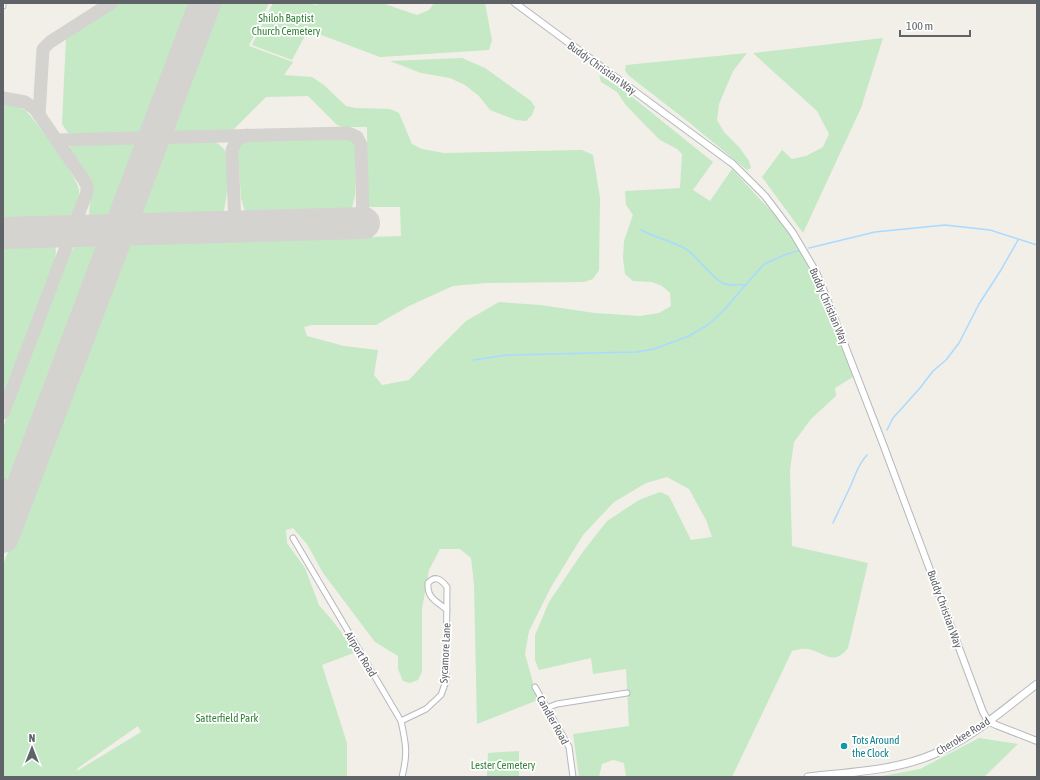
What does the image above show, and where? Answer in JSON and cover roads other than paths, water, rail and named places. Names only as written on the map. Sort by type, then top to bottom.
[{"type":"main road","name":"Cherokee Road","points":[[808,777],[880,768],[918,760],[949,747],[988,721],[1037,684]]},
{"type":"street","name":"Buddy Christian Way","points":[[515,3],[733,164],[765,196],[794,233],[816,272],[825,294],[883,444],[983,712],[988,721]]},
{"type":"street","name":"Airport Road","points":[[293,538],[400,721],[406,749],[406,761],[402,777]]},
{"type":"street","name":"Sycamore Lane","points":[[400,721],[426,709],[441,695],[446,681],[448,587],[438,578],[432,579],[428,583],[427,590],[429,596],[447,610]]},
{"type":"street","name":"Candler Road","points":[[535,687],[569,747],[573,777]]},
{"type":"street","points":[[547,708],[557,704],[627,693]]},
{"type":"street","points":[[988,721],[1037,741]]},
{"type":"waterway","points":[[809,248],[875,232],[945,225],[990,230],[1037,245]]},
{"type":"waterway","points":[[641,230],[686,249],[716,279],[721,282],[729,285],[746,285]]},
{"type":"waterway","points":[[887,430],[893,418],[933,371],[946,360],[959,343],[979,304],[1018,240]]},
{"type":"waterway","points":[[473,360],[508,355],[637,352],[654,349],[689,336],[709,324],[722,312],[764,264],[787,254],[801,250]]},
{"type":"waterway","points":[[833,523],[859,466],[867,455]]},
{"type":"place","name":"Tots Around the Clock","points":[[844,746]]},
{"type":"park label","name":"Shiloh Baptist Church Cemetery","points":[[286,24]]},
{"type":"park label","name":"Satterfield Park","points":[[227,718]]},
{"type":"park label","name":"Lester Cemetery","points":[[503,765]]}]
